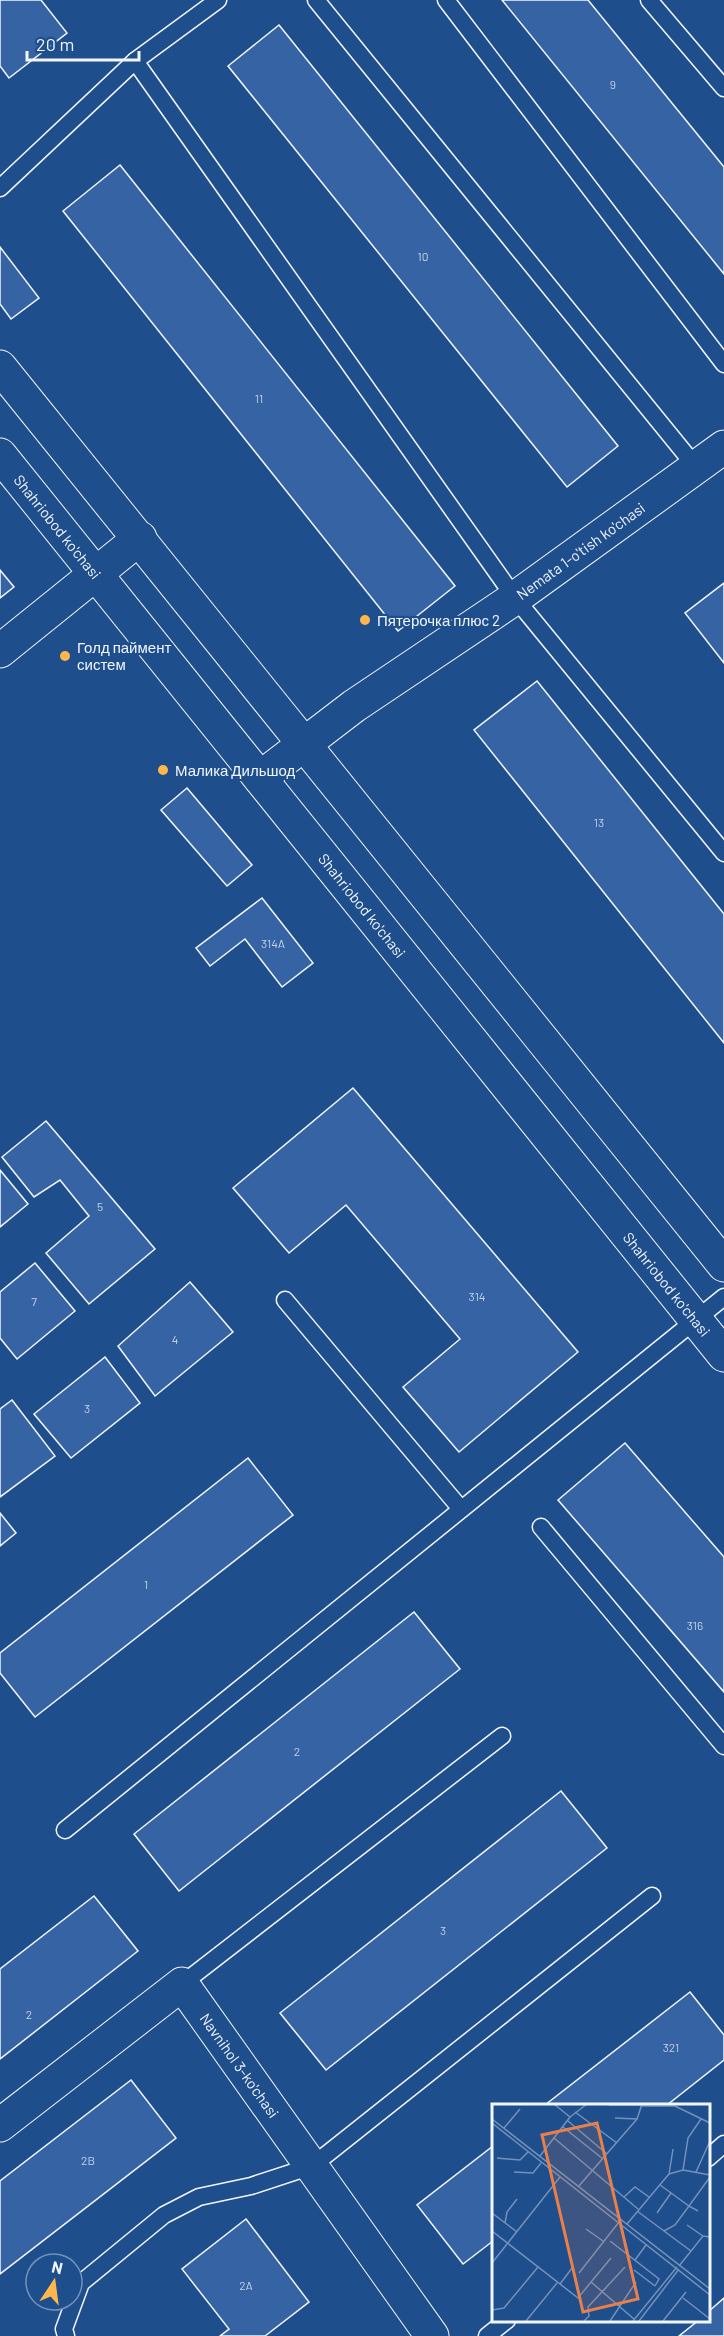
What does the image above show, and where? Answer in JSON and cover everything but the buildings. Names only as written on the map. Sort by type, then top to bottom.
[{"type":"main road","points":[[0,367],[724,1265]]},
{"type":"main road","name":"Nemata 1-o'tish ko'chasi","points":[[260,778],[354,706],[515,598],[724,447]]},
{"type":"main road","name":"Shahriobod ko'chasi","points":[[0,455],[724,1355]]},
{"type":"main road","points":[[0,651],[140,538]]},
{"type":"main road","points":[[0,2125],[182,1984]]},
{"type":"main road","name":"Navnihol 3-ko'chasi","points":[[182,1984],[432,2336]]},
{"type":"lane","points":[[0,188],[135,61],[218,0]]},
{"type":"lane","points":[[316,0],[696,467]]},
{"type":"lane","points":[[446,0],[724,364]]},
{"type":"lane","points":[[649,0],[724,88]]},
{"type":"lane","points":[[135,61],[515,598],[724,853]]},
{"type":"lane","points":[[65,1830],[724,1297]]},
{"type":"lane","points":[[285,1299],[461,1509]]},
{"type":"lane","points":[[541,1527],[724,1746]]},
{"type":"lane","points":[[182,1984],[502,1736]]},
{"type":"lane","points":[[66,2336],[64,2330],[81,2283],[164,2215],[199,2197],[251,2186],[312,2166],[652,1896]]},
{"type":"lane","points":[[709,2157],[724,2144]]},
{"type":"lane","points":[[487,2336],[505,2321]]},
{"type":"place","name":"Пятерочка плюс 2","points":[[365,620]]},
{"type":"place","name":"Голд паймент систем","points":[[65,656]]},
{"type":"place","name":"Малика Дильшод","points":[[163,770]]}]
